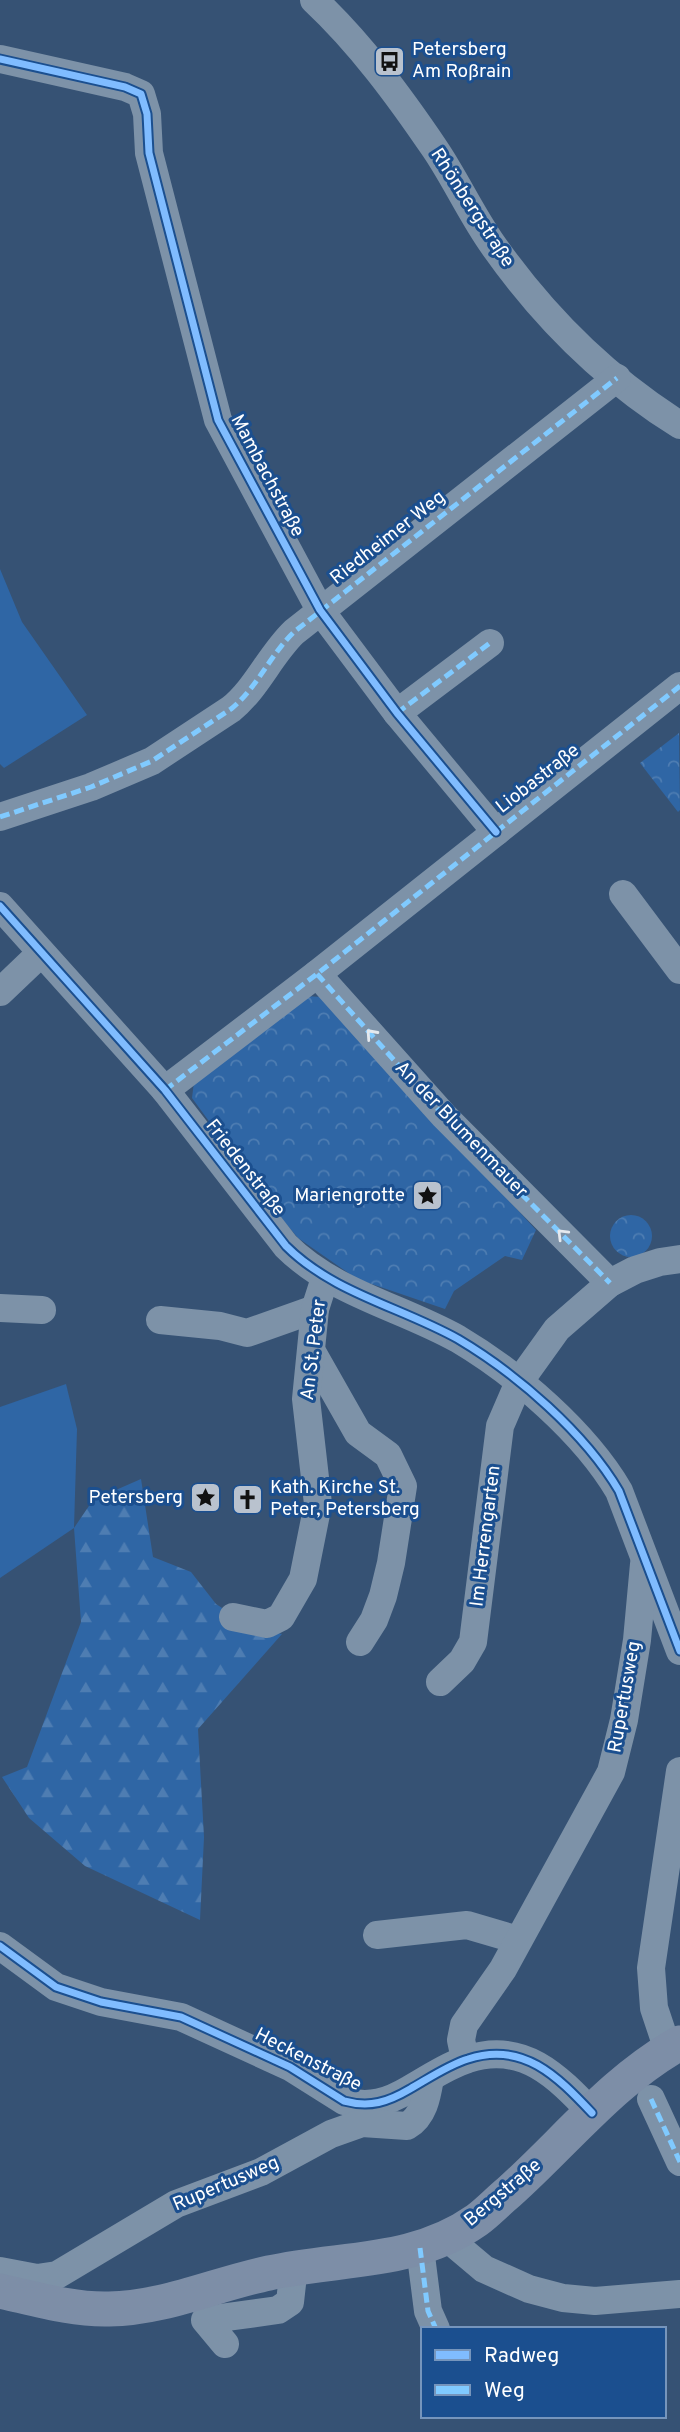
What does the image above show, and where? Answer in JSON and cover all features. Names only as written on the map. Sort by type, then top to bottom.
[{"type":"main road","name":"Bergstraße","points":[[0,2291],[63,2305],[110,2309],[143,2306],[290,2269],[363,2261],[433,2243],[477,2220],[634,2073],[674,2046]]},
{"type":"street","name":"Rhönbergstraße","points":[[314,0],[342,27],[377,70],[435,149],[486,235],[542,309],[585,352],[680,425]]},
{"type":"street","name":"Mambachstraße","points":[[0,59],[125,87],[141,94],[147,114],[149,153],[218,420],[320,611],[397,713],[496,832]]},
{"type":"street","name":"Riedheimer Weg","points":[[0,817],[91,787],[152,761],[242,699],[282,644],[320,611],[617,378]]},
{"type":"street","points":[[397,713],[490,643]]},
{"type":"street","name":"Liobastraße","points":[[165,1090],[317,974],[680,686]]},
{"type":"street","points":[[624,894],[680,970]]},
{"type":"street","name":"Friedenstraße","points":[[0,906],[165,1090],[286,1246],[304,1264],[325,1278],[458,1339],[519,1382],[586,1444],[605,1467],[619,1491],[680,1651]]},
{"type":"street","points":[[0,992],[40,953]]},
{"type":"street","name":"An der Blumenmauer","points":[[317,974],[444,1116],[610,1283]]},
{"type":"street","name":"Im Herrengarten","points":[[440,1682],[462,1661],[473,1642],[500,1426],[519,1382],[557,1329],[610,1283],[635,1270],[680,1259]]},
{"type":"street","name":"An St. Peter","points":[[233,1617],[267,1624],[281,1617],[303,1579],[318,1504],[306,1399],[315,1309],[325,1278]]},
{"type":"street","points":[[0,1308],[42,1310]]},
{"type":"street","points":[[160,1320],[220,1326],[247,1333],[315,1309]]},
{"type":"street","points":[[312,1352],[358,1433],[388,1455],[403,1486],[383,1596],[374,1620],[360,1642]]},
{"type":"street","name":"Rupertusweg","points":[[465,2060],[461,2032],[464,2025],[503,1969],[611,1772],[624,1720],[637,1640],[644,1557]]},
{"type":"street","points":[[674,2046],[664,2041],[654,2008],[651,1968],[680,1771]]},
{"type":"street","points":[[377,1935],[467,1925],[519,1940]]},
{"type":"street","name":"Heckenstraße","points":[[0,1946],[56,1987],[101,2002],[181,2017],[290,2067],[344,2101],[362,2105],[382,2103],[465,2060],[487,2054],[506,2054],[523,2058],[543,2068],[567,2087],[592,2113]]},
{"type":"street","name":"Rupertusweg","points":[[0,2270],[37,2278],[57,2275],[176,2204],[261,2172],[331,2134],[362,2123],[412,2124],[425,2105],[430,2078]]},
{"type":"street","points":[[651,2099],[680,2162]]},
{"type":"street","points":[[435,2327],[428,2311],[433,2243],[529,2289],[563,2298],[595,2301],[680,2294]]},
{"type":"street","points":[[225,2344],[205,2320],[278,2310],[290,2302],[290,2269]]},
{"type":"green space","points":[[0,569],[22,622],[87,715],[4,768],[0,764]]},
{"type":"green space","points":[[679,733],[680,810],[678,812],[640,763]]},
{"type":"green space","points":[[305,996],[322,997],[536,1230],[522,1260],[505,1256],[454,1291],[445,1309],[357,1279],[298,1238],[271,1206],[192,1098],[194,1082]]},
{"type":"green space","points":[[631,1215],[646,1221],[652,1236],[646,1251],[631,1257],[616,1251],[610,1236],[616,1221]]},
{"type":"green space","points":[[66,1384],[77,1429],[74,1528],[0,1578],[0,1407]]},
{"type":"green space","points":[[141,1479],[153,1557],[191,1572],[216,1604],[251,1627],[282,1634],[198,1729],[204,1837],[200,1920],[85,1866],[29,1818],[2,1777],[27,1767],[81,1622],[74,1528],[93,1500]]},
{"type":"marked path","points":[[0,817],[91,787],[152,761],[231,709],[294,632],[617,378]]},
{"type":"marked path","points":[[397,713],[490,643]]},
{"type":"marked path","points":[[165,1090],[317,974],[680,686]]},
{"type":"marked path","points":[[317,974],[444,1116],[610,1283]]},
{"type":"marked path","points":[[651,2099],[680,2162]]},
{"type":"marked path","points":[[420,2248],[428,2311],[435,2327]]},
{"type":"cycle path","points":[[0,59],[125,87],[141,94],[147,114],[149,153],[218,420],[320,610],[397,713],[496,832]]},
{"type":"cycle path","points":[[0,906],[165,1090],[286,1246],[305,1262],[346,1288],[436,1328],[480,1353],[526,1387],[569,1427],[605,1469],[619,1491],[680,1651]]},
{"type":"cycle path","points":[[0,1946],[56,1987],[101,2002],[181,2017],[290,2067],[344,2101],[371,2104],[386,2100],[468,2059],[506,2055],[538,2065],[566,2086],[592,2113]]},
{"type":"place","name":"Petersberg Am Roßrain","points":[[389,61]]},
{"type":"place","name":"Mariengrotte","points":[[428,1196]]},
{"type":"place","name":"Petersberg","points":[[206,1498]]},
{"type":"place","name":"Kath. Kirche St. Peter, Petersberg","points":[[247,1499]]}]
